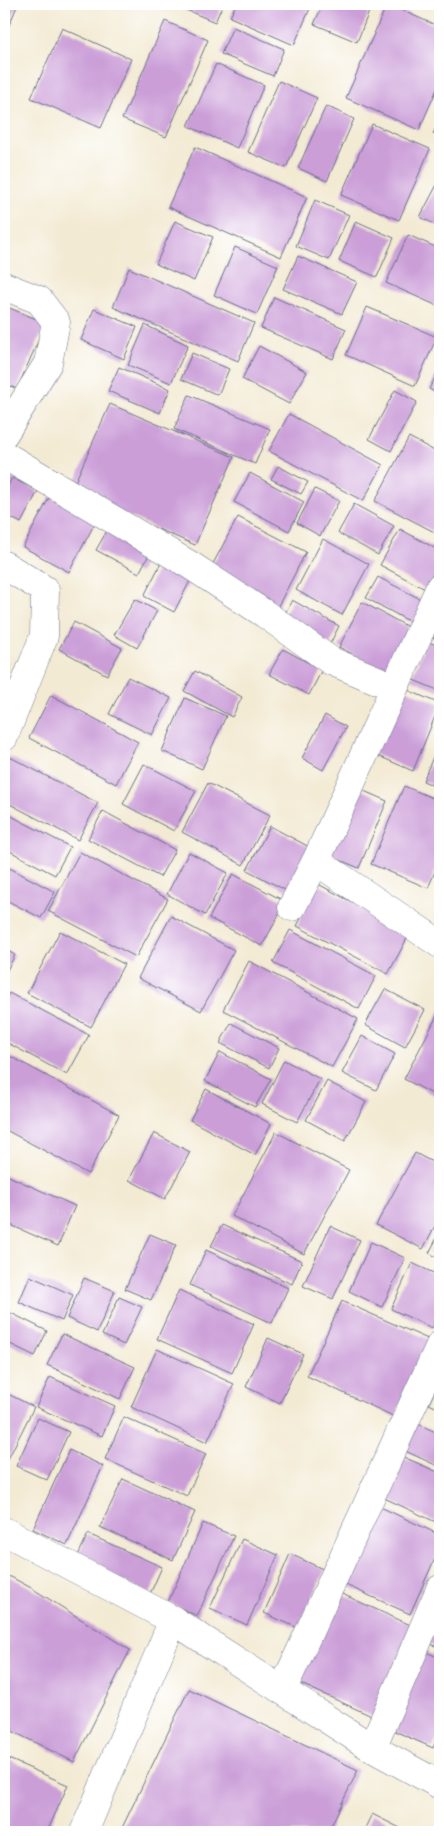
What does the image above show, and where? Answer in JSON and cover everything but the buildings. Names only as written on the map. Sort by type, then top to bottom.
[{"type":"street","points":[[4,286],[40,300],[56,322],[48,363],[4,434]]},
{"type":"street","points":[[4,455],[190,565],[265,614],[331,661],[394,687]]},
{"type":"street","points":[[4,565],[45,590],[44,636],[4,737]]},
{"type":"street","points":[[292,907],[316,860],[440,587]]},
{"type":"street","points":[[316,860],[440,944]]},
{"type":"street","points":[[283,1689],[440,1345]]},
{"type":"street","points":[[4,1533],[174,1620],[372,1748],[440,1785]]},
{"type":"street","points":[[372,1748],[440,1589]]},
{"type":"street","points":[[84,1832],[174,1620]]}]
